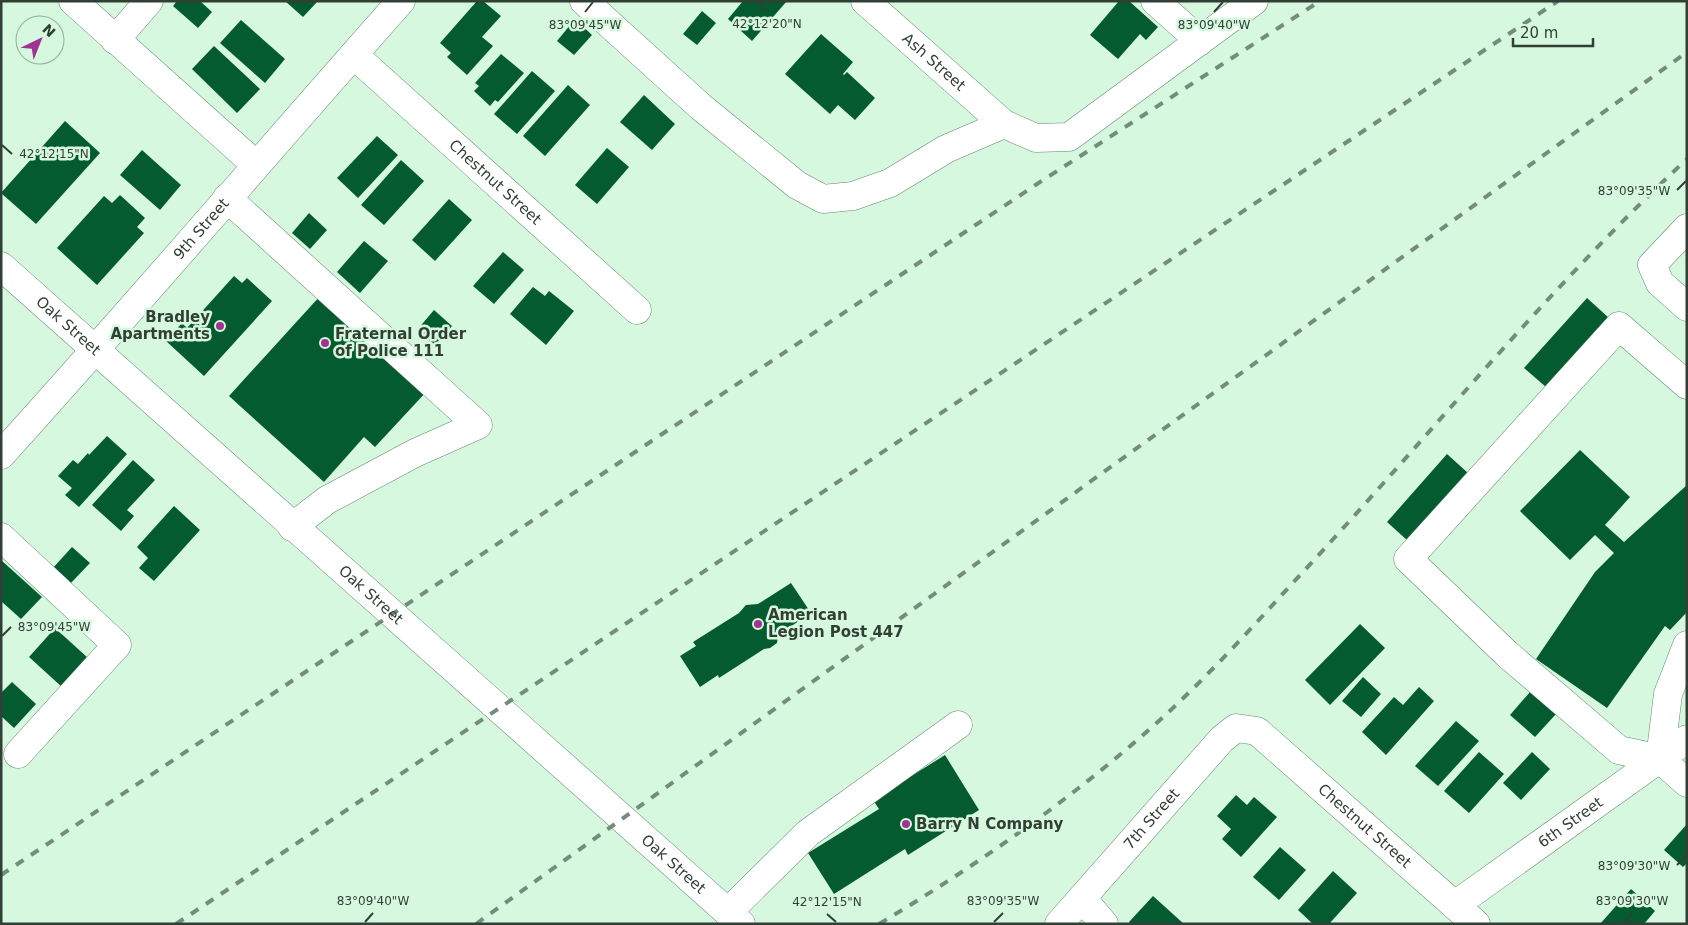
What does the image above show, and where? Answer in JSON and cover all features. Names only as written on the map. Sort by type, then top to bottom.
[{"type":"street","points":[[73,1],[256,165]]},
{"type":"street","points":[[115,40],[149,1]]},
{"type":"street","name":"9th Street","points":[[1,455],[95,351],[401,1]]},
{"type":"street","points":[[584,1],[701,107],[797,185],[823,199],[853,196],[890,183],[946,149],[1004,124]]},
{"type":"street","name":"Ash Street","points":[[864,1],[1004,124],[1036,138],[1069,137],[1254,1]]},
{"type":"street","points":[[1155,1],[1200,41]]},
{"type":"street","name":"Chestnut Street","points":[[354,55],[637,310]]},
{"type":"street","points":[[227,198],[478,425],[415,453],[327,500],[292,527]]},
{"type":"street","points":[[1687,228],[1652,265],[1660,283],[1687,307]]},
{"type":"street","name":"Oak Street","points":[[1,266],[292,527],[734,918]]},
{"type":"street","points":[[1687,385],[1619,326],[1408,560],[1507,654],[1619,750],[1660,759],[1687,782]]},
{"type":"street","points":[[1,537],[117,645],[18,754]]},
{"type":"street","points":[[1660,759],[1668,694],[1687,645]]},
{"type":"street","points":[[734,918],[808,833],[958,725]]},
{"type":"street","name":"7th Street","points":[[1059,924],[1222,739],[1236,728],[1252,728]]},
{"type":"street","name":"Chestnut Street","points":[[1252,728],[1264,736],[1476,924]]},
{"type":"street","name":"6th Street","points":[[1455,905],[1687,739]]},
{"type":"street","points":[[1082,898],[1104,924]]},
{"type":"building","points":[[177,1],[200,1],[212,12],[198,28],[173,6]]},
{"type":"building","points":[[285,1],[318,1],[303,17]]},
{"type":"building","points":[[477,1],[483,1],[501,16],[482,37],[493,46],[467,75],[447,57],[451,53],[440,43]]},
{"type":"building","points":[[743,1],[787,1],[752,41],[728,19]]},
{"type":"building","points":[[1119,1],[1129,1],[1158,27],[1146,40],[1140,34],[1118,59],[1090,35]]},
{"type":"building","points":[[702,11],[716,23],[697,45],[683,34]]},
{"type":"building","points":[[575,19],[592,35],[574,55],[557,41]]},
{"type":"building","points":[[241,20],[285,59],[265,83],[220,43]]},
{"type":"building","points":[[821,34],[853,62],[843,74],[847,72],[875,98],[855,120],[838,105],[830,114],[785,74]]},
{"type":"building","points":[[214,46],[260,89],[237,113],[192,69]]},
{"type":"building","points":[[501,54],[524,73],[498,102],[495,100],[490,106],[474,91],[479,86],[475,83]]},
{"type":"building","points":[[532,71],[555,91],[517,134],[494,114]]},
{"type":"building","points":[[568,85],[590,105],[545,156],[523,136]]},
{"type":"building","points":[[644,95],[675,124],[652,150],[620,122]]},
{"type":"building","points":[[65,121],[100,153],[36,224],[1,193]]},
{"type":"building","points":[[377,136],[398,155],[358,198],[337,178]]},
{"type":"building","points":[[607,148],[629,167],[597,204],[575,185]]},
{"type":"building","points":[[142,150],[181,185],[160,210],[120,175]]},
{"type":"building","points":[[401,160],[424,181],[384,225],[361,205]]},
{"type":"building","points":[[120,195],[145,218],[137,227],[144,233],[97,285],[57,248],[104,196],[112,203]]},
{"type":"building","points":[[449,199],[472,220],[435,261],[412,240]]},
{"type":"building","points":[[309,213],[327,230],[310,249],[292,233]]},
{"type":"building","points":[[364,241],[388,261],[360,293],[337,272]]},
{"type":"building","points":[[503,252],[524,270],[494,304],[473,286]]},
{"type":"building","name":"Bradley Apartments","points":[[234,276],[242,283],[247,278],[272,301],[204,376],[166,341],[182,323],[187,328]]},
{"type":"building","points":[[533,287],[545,296],[549,291],[574,311],[546,345],[510,314]]},
{"type":"building","name":"Fraternal Order of Police 111","points":[[321,295],[427,391],[375,447],[364,437],[324,482],[229,396]]},
{"type":"building","points":[[1587,298],[1609,318],[1546,387],[1524,368]]},
{"type":"building","points":[[434,310],[452,326],[435,345],[417,330]]},
{"type":"building","points":[[107,436],[127,454],[79,507],[65,495],[72,488],[58,476],[73,460],[78,464]]},
{"type":"building","points":[[1580,450],[1630,497],[1605,525],[1624,542],[1687,485],[1687,612],[1670,630],[1665,626],[1607,708],[1536,659],[1595,572],[1614,553],[1595,535],[1570,560],[1520,511]]},
{"type":"building","points":[[1447,454],[1468,473],[1408,541],[1387,522]]},
{"type":"building","points":[[133,460],[155,480],[127,510],[134,516],[121,531],[92,505]]},
{"type":"building","points":[[174,506],[200,530],[154,581],[139,568],[148,558],[137,547]]},
{"type":"building","points":[[72,547],[90,563],[69,585],[52,569]]},
{"type":"building","points":[[1,560],[42,597],[21,619],[1,601]]},
{"type":"building","name":"American Legion Post 447","points":[[791,583],[811,613],[778,635],[777,643],[770,648],[764,649],[719,678],[718,675],[700,687],[680,656],[696,646],[693,642],[739,613],[746,605],[758,604]]},
{"type":"building","points":[[1360,624],[1385,648],[1330,705],[1305,680]]},
{"type":"building","points":[[55,628],[88,658],[62,687],[29,657]]},
{"type":"building","points":[[1363,677],[1381,694],[1361,717],[1342,701]]},
{"type":"building","points":[[12,682],[36,704],[14,728],[1,716],[1,693]]},
{"type":"building","points":[[1419,687],[1434,701],[1386,755],[1362,732],[1394,697],[1403,705]]},
{"type":"building","points":[[1530,692],[1556,714],[1535,737],[1510,715]]},
{"type":"building","points":[[1456,721],[1479,741],[1438,786],[1415,766]]},
{"type":"building","points":[[1479,752],[1504,774],[1469,813],[1444,791]]},
{"type":"building","points":[[1532,752],[1550,769],[1521,800],[1503,783]]},
{"type":"building","name":"Barry N Company","points":[[945,755],[979,810],[908,855],[905,849],[834,894],[808,853],[879,809],[873,800]]},
{"type":"building","points":[[1236,795],[1247,805],[1254,797],[1277,817],[1241,857],[1222,839],[1231,829],[1217,816]]},
{"type":"building","points":[[1687,824],[1687,863],[1683,867],[1664,850]]},
{"type":"building","points":[[1280,847],[1306,870],[1279,900],[1253,877]]},
{"type":"building","points":[[1333,871],[1357,893],[1329,924],[1313,924],[1298,910]]},
{"type":"building","points":[[1631,889],[1655,911],[1644,924],[1600,924]]},
{"type":"building","points":[[1153,896],[1184,924],[1131,924],[1129,922]]},
{"type":"railway","points":[[1,875],[1037,184],[1320,1]]},
{"type":"railway","points":[[176,924],[1558,1]]},
{"type":"railway","points":[[476,924],[1687,52]]},
{"type":"railway","points":[[879,924],[953,878],[1024,829],[1127,749],[1177,704],[1258,621],[1533,315],[1634,210],[1687,159]]},
{"type":"place","name":"Bradley Apartments","points":[[220,326]]},
{"type":"place","name":"Fraternal Order of Police 111","points":[[325,343]]},
{"type":"place","name":"American Legion Post 447","points":[[758,624]]},
{"type":"place","name":"Barry N Company","points":[[906,824]]}]
